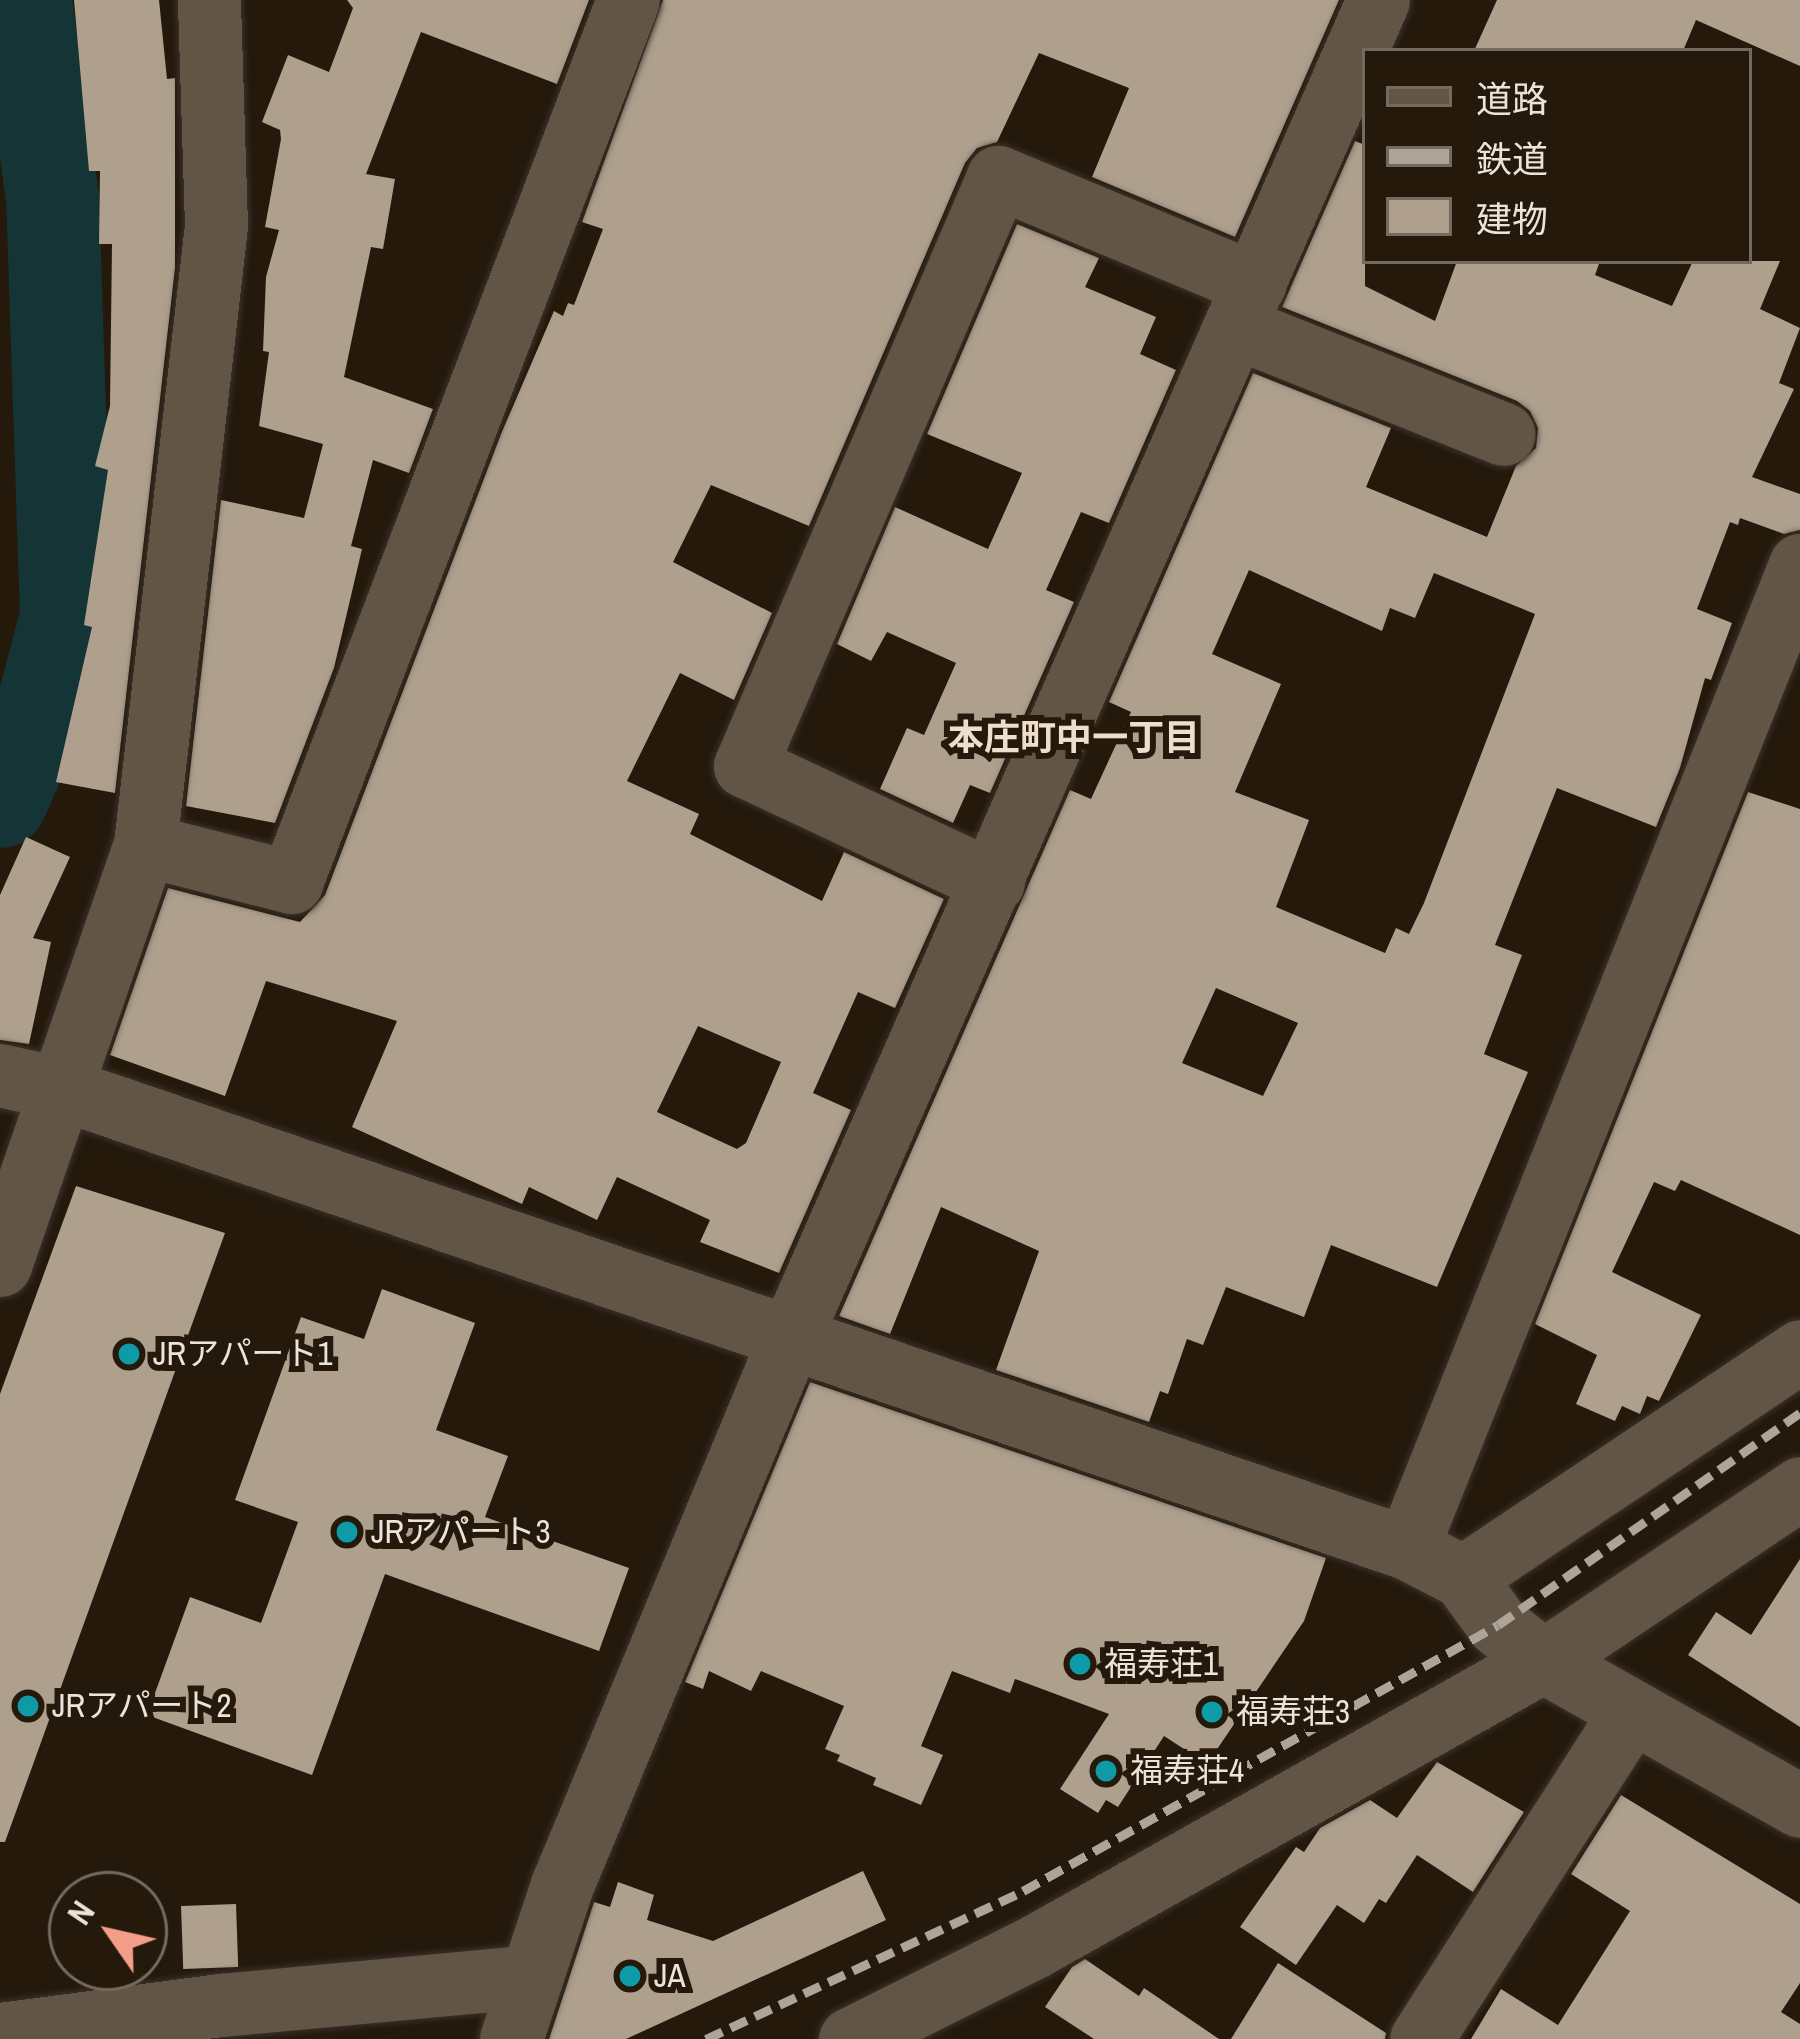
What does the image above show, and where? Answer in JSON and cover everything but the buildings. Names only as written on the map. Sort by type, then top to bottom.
[{"type":"street","points":[[0,1265],[145,845],[216,226],[209,0]]},
{"type":"street","points":[[145,845],[291,882],[628,0]]},
{"type":"street","points":[[511,2039],[562,1885],[791,1335],[1378,0]]},
{"type":"street","points":[[993,882],[745,766],[998,178],[1503,434]]},
{"type":"street","points":[[1407,1547],[1800,565]]},
{"type":"street","points":[[0,1075],[63,1089],[1407,1547],[1463,1577],[1498,1625],[1543,1661],[1800,1807]]},
{"type":"street","points":[[1463,1577],[1800,1351]]},
{"type":"street","points":[[850,2039],[1032,1948],[1543,1661],[1800,1488]]},
{"type":"street","points":[[1420,2039],[1630,1714]]},
{"type":"street","points":[[0,2034],[221,2005],[532,1976]]},
{"type":"waterway","points":[[0,801],[42,707],[66,617],[52,198],[25,0]]},
{"type":"railway","points":[[706,2039],[1023,1891],[1498,1625],[1800,1413]]},
{"type":"place","name":"JRアパート1","points":[[129,1354]]},
{"type":"place","name":"JRアパート3","points":[[347,1532]]},
{"type":"place","name":"福寿荘1","points":[[1080,1664]]},
{"type":"place","name":"JRアパート2","points":[[28,1706]]},
{"type":"place","name":"福寿荘3","points":[[1212,1712]]},
{"type":"place","name":"福寿荘4","points":[[1106,1771]]},
{"type":"place","name":"JA","points":[[630,1976]]},
{"type":"district","name":"本庄町中一丁目","points":[[1074,738]]}]
